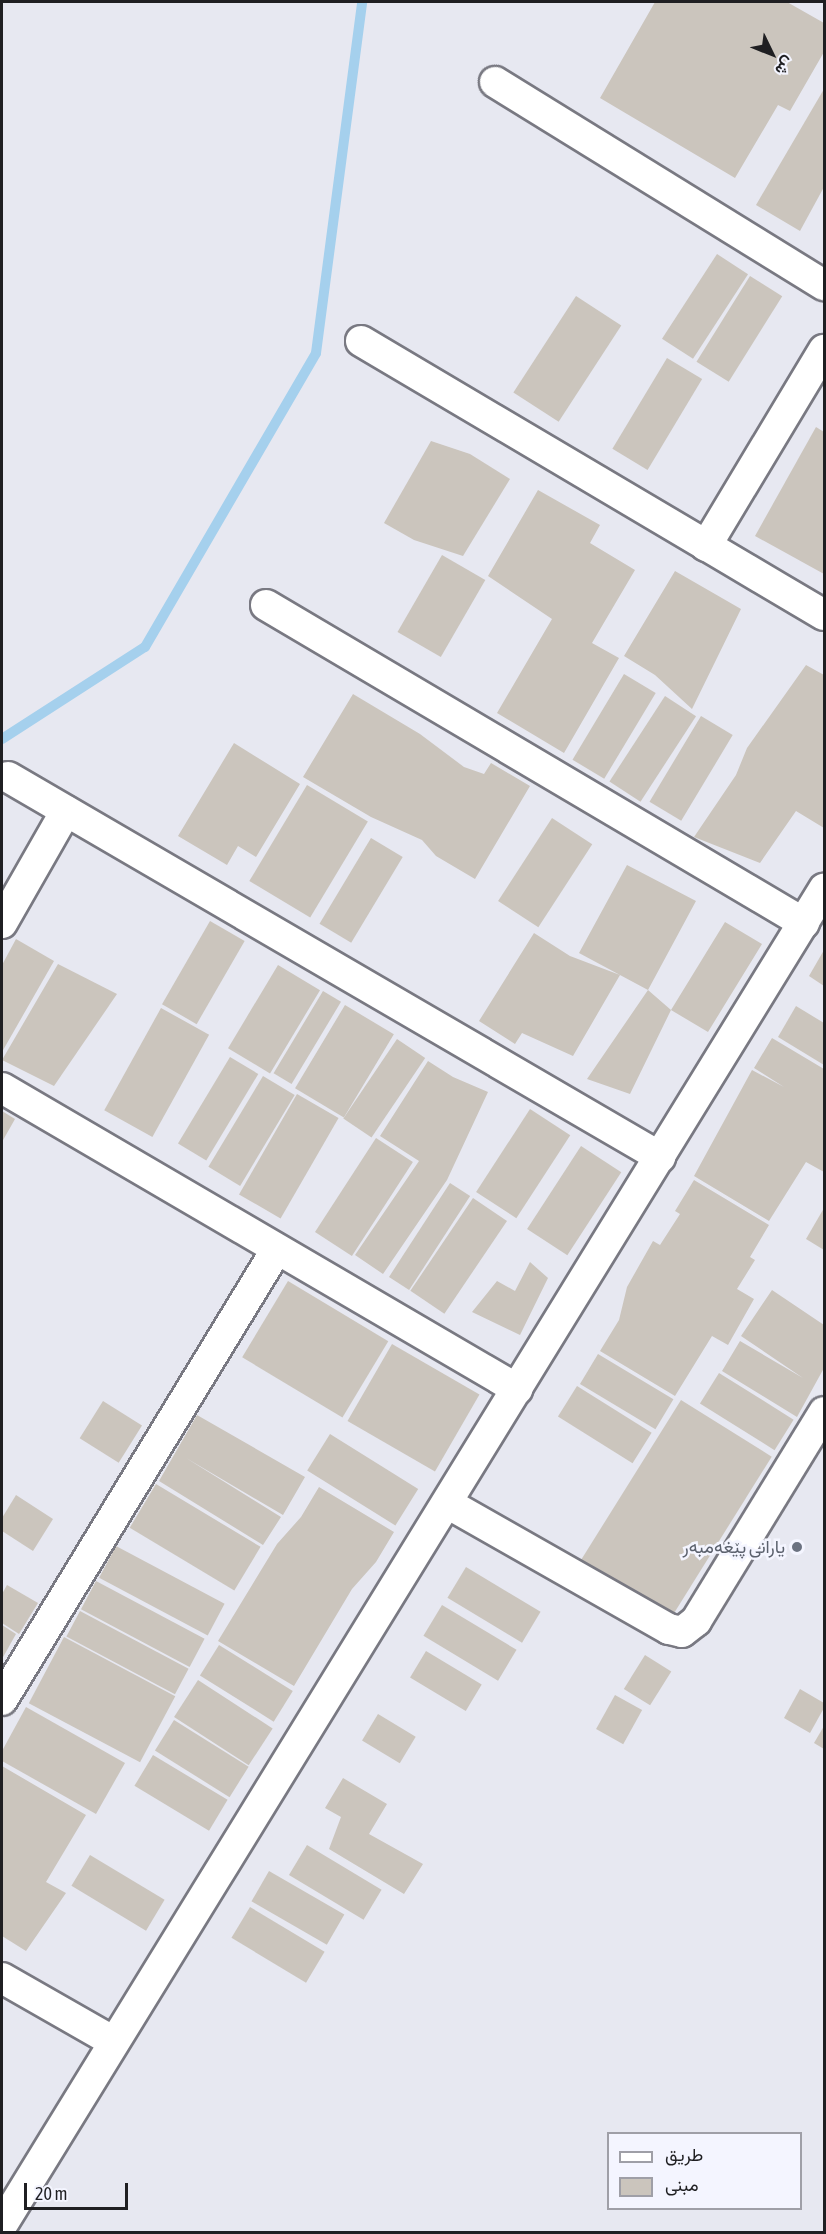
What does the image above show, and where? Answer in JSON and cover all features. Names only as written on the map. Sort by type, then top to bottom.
[{"type":"street","points":[[495,82],[825,285]]},
{"type":"street","points":[[361,341],[825,615]]},
{"type":"street","points":[[706,546],[825,350]]},
{"type":"street","points":[[266,605],[804,923]]},
{"type":"street","points":[[8,777],[660,1157]]},
{"type":"street","points":[[2,923],[66,811]]},
{"type":"street","points":[[2,2225],[825,890]]},
{"type":"street","points":[[2,1088],[517,1389]]},
{"type":"street","points":[[2,1700],[277,1249]]},
{"type":"street","points":[[447,1503],[669,1629],[682,1632],[696,1621],[825,1412]]},
{"type":"street","points":[[2,1978],[114,2042]]},
{"type":"building","points":[[655,2],[787,2],[824,23],[824,52],[790,111],[778,105],[735,178],[600,98]]},
{"type":"building","points":[[824,89],[824,187],[800,231],[756,205]]},
{"type":"building","points":[[717,254],[748,274],[693,359],[662,339]]},
{"type":"building","points":[[750,276],[782,296],[729,382],[696,362]]},
{"type":"building","points":[[576,296],[621,325],[559,422],[513,392]]},
{"type":"building","points":[[667,358],[702,379],[648,470],[612,449]]},
{"type":"building","points":[[816,427],[824,432],[824,574],[755,536]]},
{"type":"building","points":[[431,441],[470,454],[510,479],[463,556],[414,540],[384,523]]},
{"type":"building","points":[[538,490],[600,525],[590,543],[635,570],[592,643],[619,658],[564,753],[497,713],[552,619],[488,576]]},
{"type":"building","points":[[442,555],[485,580],[441,657],[398,632]]},
{"type":"building","points":[[675,571],[741,609],[692,709],[655,675],[624,656]]},
{"type":"building","points":[[806,665],[824,675],[824,828],[796,811],[760,863],[694,837],[736,775],[747,748]]},
{"type":"building","points":[[624,674],[656,693],[604,779],[572,760]]},
{"type":"building","points":[[353,694],[420,734],[464,767],[484,774],[491,763],[530,786],[475,879],[436,856],[422,840],[371,817],[303,777]]},
{"type":"building","points":[[665,696],[696,716],[640,802],[609,782]]},
{"type":"building","points":[[701,716],[733,735],[681,821],[649,802]]},
{"type":"building","points":[[234,743],[300,784],[256,857],[238,846],[227,865],[178,836]]},
{"type":"building","points":[[307,785],[368,822],[310,918],[249,881]]},
{"type":"building","points":[[552,818],[592,844],[538,927],[498,901]]},
{"type":"building","points":[[371,838],[403,857],[351,943],[319,924]]},
{"type":"building","points":[[627,865],[696,901],[648,990],[579,953]]},
{"type":"building","points":[[210,921],[245,941],[197,1024],[162,1004]]},
{"type":"building","points":[[725,922],[762,944],[708,1032],[671,1010]]},
{"type":"building","points":[[534,933],[570,956],[620,975],[573,1056],[522,1033],[515,1044],[479,1021]]},
{"type":"building","points":[[16,939],[54,961],[2,1052],[2,965]]},
{"type":"building","points":[[824,950],[824,986],[809,976]]},
{"type":"building","points":[[58,964],[117,994],[54,1086],[2,1060]]},
{"type":"building","points":[[278,965],[320,990],[270,1073],[228,1048]]},
{"type":"building","points":[[648,990],[671,1010],[630,1094],[587,1079]]},
{"type":"building","points":[[323,991],[341,1002],[292,1084],[274,1073]]},
{"type":"building","points":[[345,1005],[394,1034],[344,1118],[295,1088]]},
{"type":"building","points":[[796,1006],[824,1023],[824,1065],[778,1037]]},
{"type":"building","points":[[161,1008],[209,1035],[152,1137],[104,1110]]},
{"type":"building","points":[[772,1038],[824,1069],[824,1172],[806,1162],[769,1221],[694,1176],[752,1070],[784,1087],[754,1068]]},
{"type":"building","points":[[397,1039],[425,1058],[372,1138],[343,1119]]},
{"type":"building","points":[[230,1057],[258,1074],[206,1161],[178,1144]]},
{"type":"building","points":[[428,1061],[453,1077],[488,1092],[447,1180],[383,1274],[355,1255],[419,1161],[380,1136]]},
{"type":"building","points":[[263,1076],[295,1095],[240,1186],[208,1167]]},
{"type":"building","points":[[297,1094],[339,1118],[281,1218],[239,1194]]},
{"type":"building","points":[[530,1109],[570,1135],[516,1218],[476,1192]]},
{"type":"building","points":[[2,1111],[15,1119],[2,1142]]},
{"type":"building","points":[[376,1138],[413,1162],[352,1256],[315,1232]]},
{"type":"building","points":[[581,1146],[621,1172],[567,1255],[527,1229]]},
{"type":"building","points":[[694,1180],[769,1225],[750,1257],[755,1260],[737,1289],[754,1299],[728,1345],[712,1336],[675,1396],[600,1351],[619,1320],[627,1287],[653,1241],[660,1245],[680,1214],[675,1211]]},
{"type":"building","points":[[450,1183],[470,1196],[409,1290],[389,1277]]},
{"type":"building","points":[[473,1198],[507,1221],[444,1314],[410,1291]]},
{"type":"building","points":[[824,1208],[824,1250],[806,1239]]},
{"type":"building","points":[[530,1262],[548,1278],[520,1335],[472,1312],[497,1281],[515,1291]]},
{"type":"building","points":[[288,1281],[388,1341],[342,1418],[242,1357]]},
{"type":"building","points":[[772,1290],[824,1325],[824,1368],[797,1417],[722,1371],[740,1341],[803,1378],[741,1336]]},
{"type":"building","points":[[392,1344],[479,1394],[435,1472],[348,1421]]},
{"type":"building","points":[[598,1354],[673,1399],[655,1429],[580,1384]]},
{"type":"building","points":[[719,1373],[794,1420],[775,1450],[700,1404]]},
{"type":"building","points":[[577,1386],[652,1433],[633,1463],[558,1417]]},
{"type":"building","points":[[681,1400],[772,1457],[671,1619],[580,1562]]},
{"type":"building","points":[[103,1401],[142,1425],[119,1463],[80,1438]]},
{"type":"building","points":[[197,1415],[305,1477],[283,1515],[186,1458],[281,1517],[263,1545],[159,1481]]},
{"type":"building","points":[[330,1434],[418,1489],[395,1526],[307,1470]]},
{"type":"building","points":[[156,1484],[261,1547],[234,1591],[130,1528]]},
{"type":"building","points":[[319,1487],[394,1532],[376,1562],[352,1589],[294,1686],[218,1641],[277,1544],[301,1517]]},
{"type":"building","points":[[16,1495],[53,1519],[33,1551],[2,1531],[2,1518]]},
{"type":"building","points":[[116,1546],[225,1604],[208,1636],[99,1578]]},
{"type":"building","points":[[466,1567],[541,1612],[522,1643],[447,1598]]},
{"type":"building","points":[[96,1581],[205,1639],[190,1667],[81,1609]]},
{"type":"building","points":[[7,1585],[38,1603],[19,1634],[2,1623],[2,1594]]},
{"type":"building","points":[[442,1605],[517,1650],[498,1681],[423,1636]]},
{"type":"building","points":[[80,1611],[189,1669],[175,1694],[66,1637]]},
{"type":"building","points":[[2,1625],[16,1634],[2,1659]]},
{"type":"building","points":[[64,1637],[175,1696],[140,1762],[29,1703]]},
{"type":"building","points":[[219,1645],[293,1691],[274,1722],[200,1676]]},
{"type":"building","points":[[426,1651],[482,1684],[466,1711],[410,1678]]},
{"type":"building","points":[[645,1655],[671,1671],[650,1705],[624,1689]]},
{"type":"building","points":[[198,1680],[273,1728],[249,1765],[174,1717]]},
{"type":"building","points":[[800,1689],[824,1703],[824,1708],[810,1733],[784,1718]]},
{"type":"building","points":[[615,1695],[642,1710],[623,1744],[596,1729]]},
{"type":"building","points":[[26,1707],[125,1763],[96,1814],[2,1761],[2,1751]]},
{"type":"building","points":[[378,1714],[416,1737],[400,1763],[362,1741]]},
{"type":"building","points":[[174,1720],[249,1767],[230,1797],[155,1751]]},
{"type":"building","points":[[824,1726],[824,1749],[814,1743]]},
{"type":"building","points":[[153,1755],[228,1800],[209,1831],[134,1786]]},
{"type":"building","points":[[2,1766],[86,1815],[46,1882],[66,1893],[26,1951],[2,1936]]},
{"type":"building","points":[[343,1778],[387,1804],[369,1834],[423,1864],[404,1894],[329,1849],[341,1817],[325,1808]]},
{"type":"building","points":[[307,1845],[382,1890],[364,1920],[289,1875]]},
{"type":"building","points":[[90,1855],[165,1900],[146,1931],[71,1886]]},
{"type":"building","points":[[269,1871],[344,1914],[327,1945],[252,1901]]},
{"type":"building","points":[[250,1907],[325,1952],[306,1983],[231,1938]]},
{"type":"waterway","points":[[2,739],[145,647],[316,353],[362,2]]},
{"type":"place","name":"یارانی پێغەمبەر","points":[[797,1547]]}]
